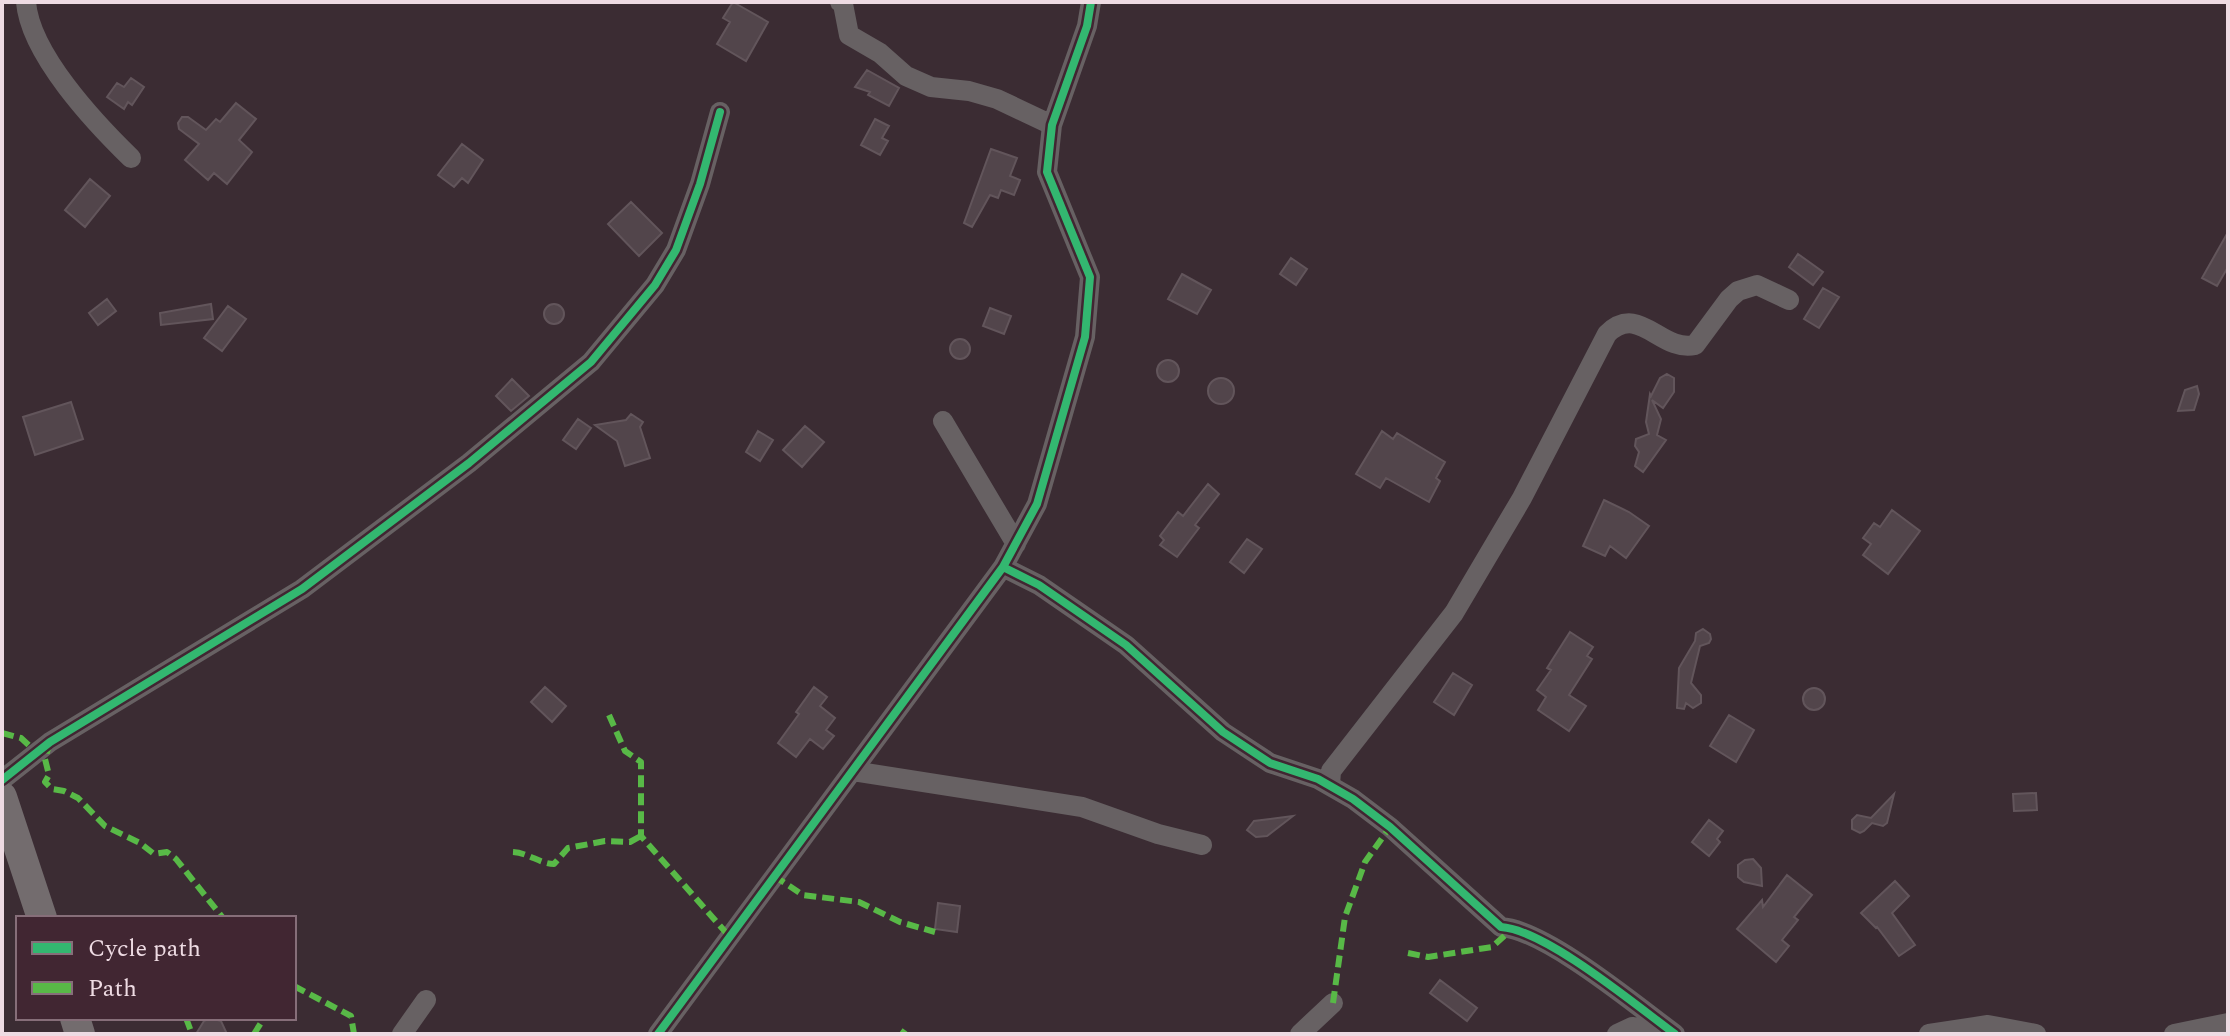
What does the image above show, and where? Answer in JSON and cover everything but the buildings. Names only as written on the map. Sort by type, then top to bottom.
[{"type":"main road","points":[[2,797],[41,916]]},
{"type":"street","points":[[26,2],[33,28],[62,81],[93,121],[131,158]]},
{"type":"street","points":[[840,2],[849,35],[880,53],[906,76],[931,87],[969,91],[997,99],[1052,125]]},
{"type":"street","points":[[658,1034],[1003,567],[1037,504],[1085,337],[1090,300],[1090,277],[1047,172],[1052,125],[1087,26],[1091,2]]},
{"type":"street","points":[[2,780],[50,742],[302,589],[469,463],[591,362],[655,285],[676,250],[700,184],[720,112]]},
{"type":"street","points":[[1330,785],[1331,771],[1454,613],[1522,498],[1607,334],[1617,325],[1632,323],[1684,348],[1695,345],[1738,291],[1757,285],[1789,300]]},
{"type":"street","points":[[943,421],[1016,544]]},
{"type":"street","points":[[1003,567],[1039,585],[1126,645],[1223,732],[1286,770],[1330,785],[1353,799],[1390,827],[1501,927],[1513,928],[1537,938],[1583,967],[1675,1034]]},
{"type":"street","points":[[853,771],[1082,807],[1158,834],[1202,845]]},
{"type":"street","points":[[402,1034],[426,1000]]},
{"type":"street","points":[[1300,1034],[1333,1003]]},
{"type":"street","points":[[2174,1034],[2228,1023]]},
{"type":"street","points":[[1929,1034],[1988,1025],[2036,1034]]},
{"type":"street","points":[[1617,1034],[1632,1027],[1675,1034]]},
{"type":"marked path","points":[[609,715],[625,751],[641,762],[641,836],[729,936]]},
{"type":"marked path","points":[[2,733],[21,738],[36,752]]},
{"type":"marked path","points":[[50,742],[45,759],[49,775],[45,782],[52,789],[78,798],[105,826],[140,843],[154,854],[167,852],[221,916]]},
{"type":"marked path","points":[[1333,1003],[1345,917],[1365,862],[1390,827]]},
{"type":"marked path","points":[[513,852],[554,864],[568,848],[605,841],[630,842],[641,836]]},
{"type":"marked path","points":[[774,876],[803,895],[859,902],[900,922],[935,932]]},
{"type":"marked path","points":[[1408,953],[1428,957],[1492,947],[1513,928]]},
{"type":"marked path","points":[[296,987],[351,1016],[354,1034]]},
{"type":"marked path","points":[[187,1020],[192,1034]]},
{"type":"marked path","points":[[254,1034],[263,1020]]},
{"type":"marked path","points":[[902,1034],[905,1030]]},
{"type":"cycle path","points":[[658,1034],[1003,567],[1037,504],[1085,337],[1090,277],[1047,172],[1052,125],[1087,26],[1091,2]]},
{"type":"cycle path","points":[[2,780],[50,742],[302,589],[469,463],[591,362],[655,285],[676,250],[700,184],[720,112]]},
{"type":"cycle path","points":[[1003,567],[1039,585],[1126,645],[1223,732],[1270,763],[1318,779],[1353,799],[1390,827],[1501,927],[1520,931],[1566,955],[1675,1034]]}]
